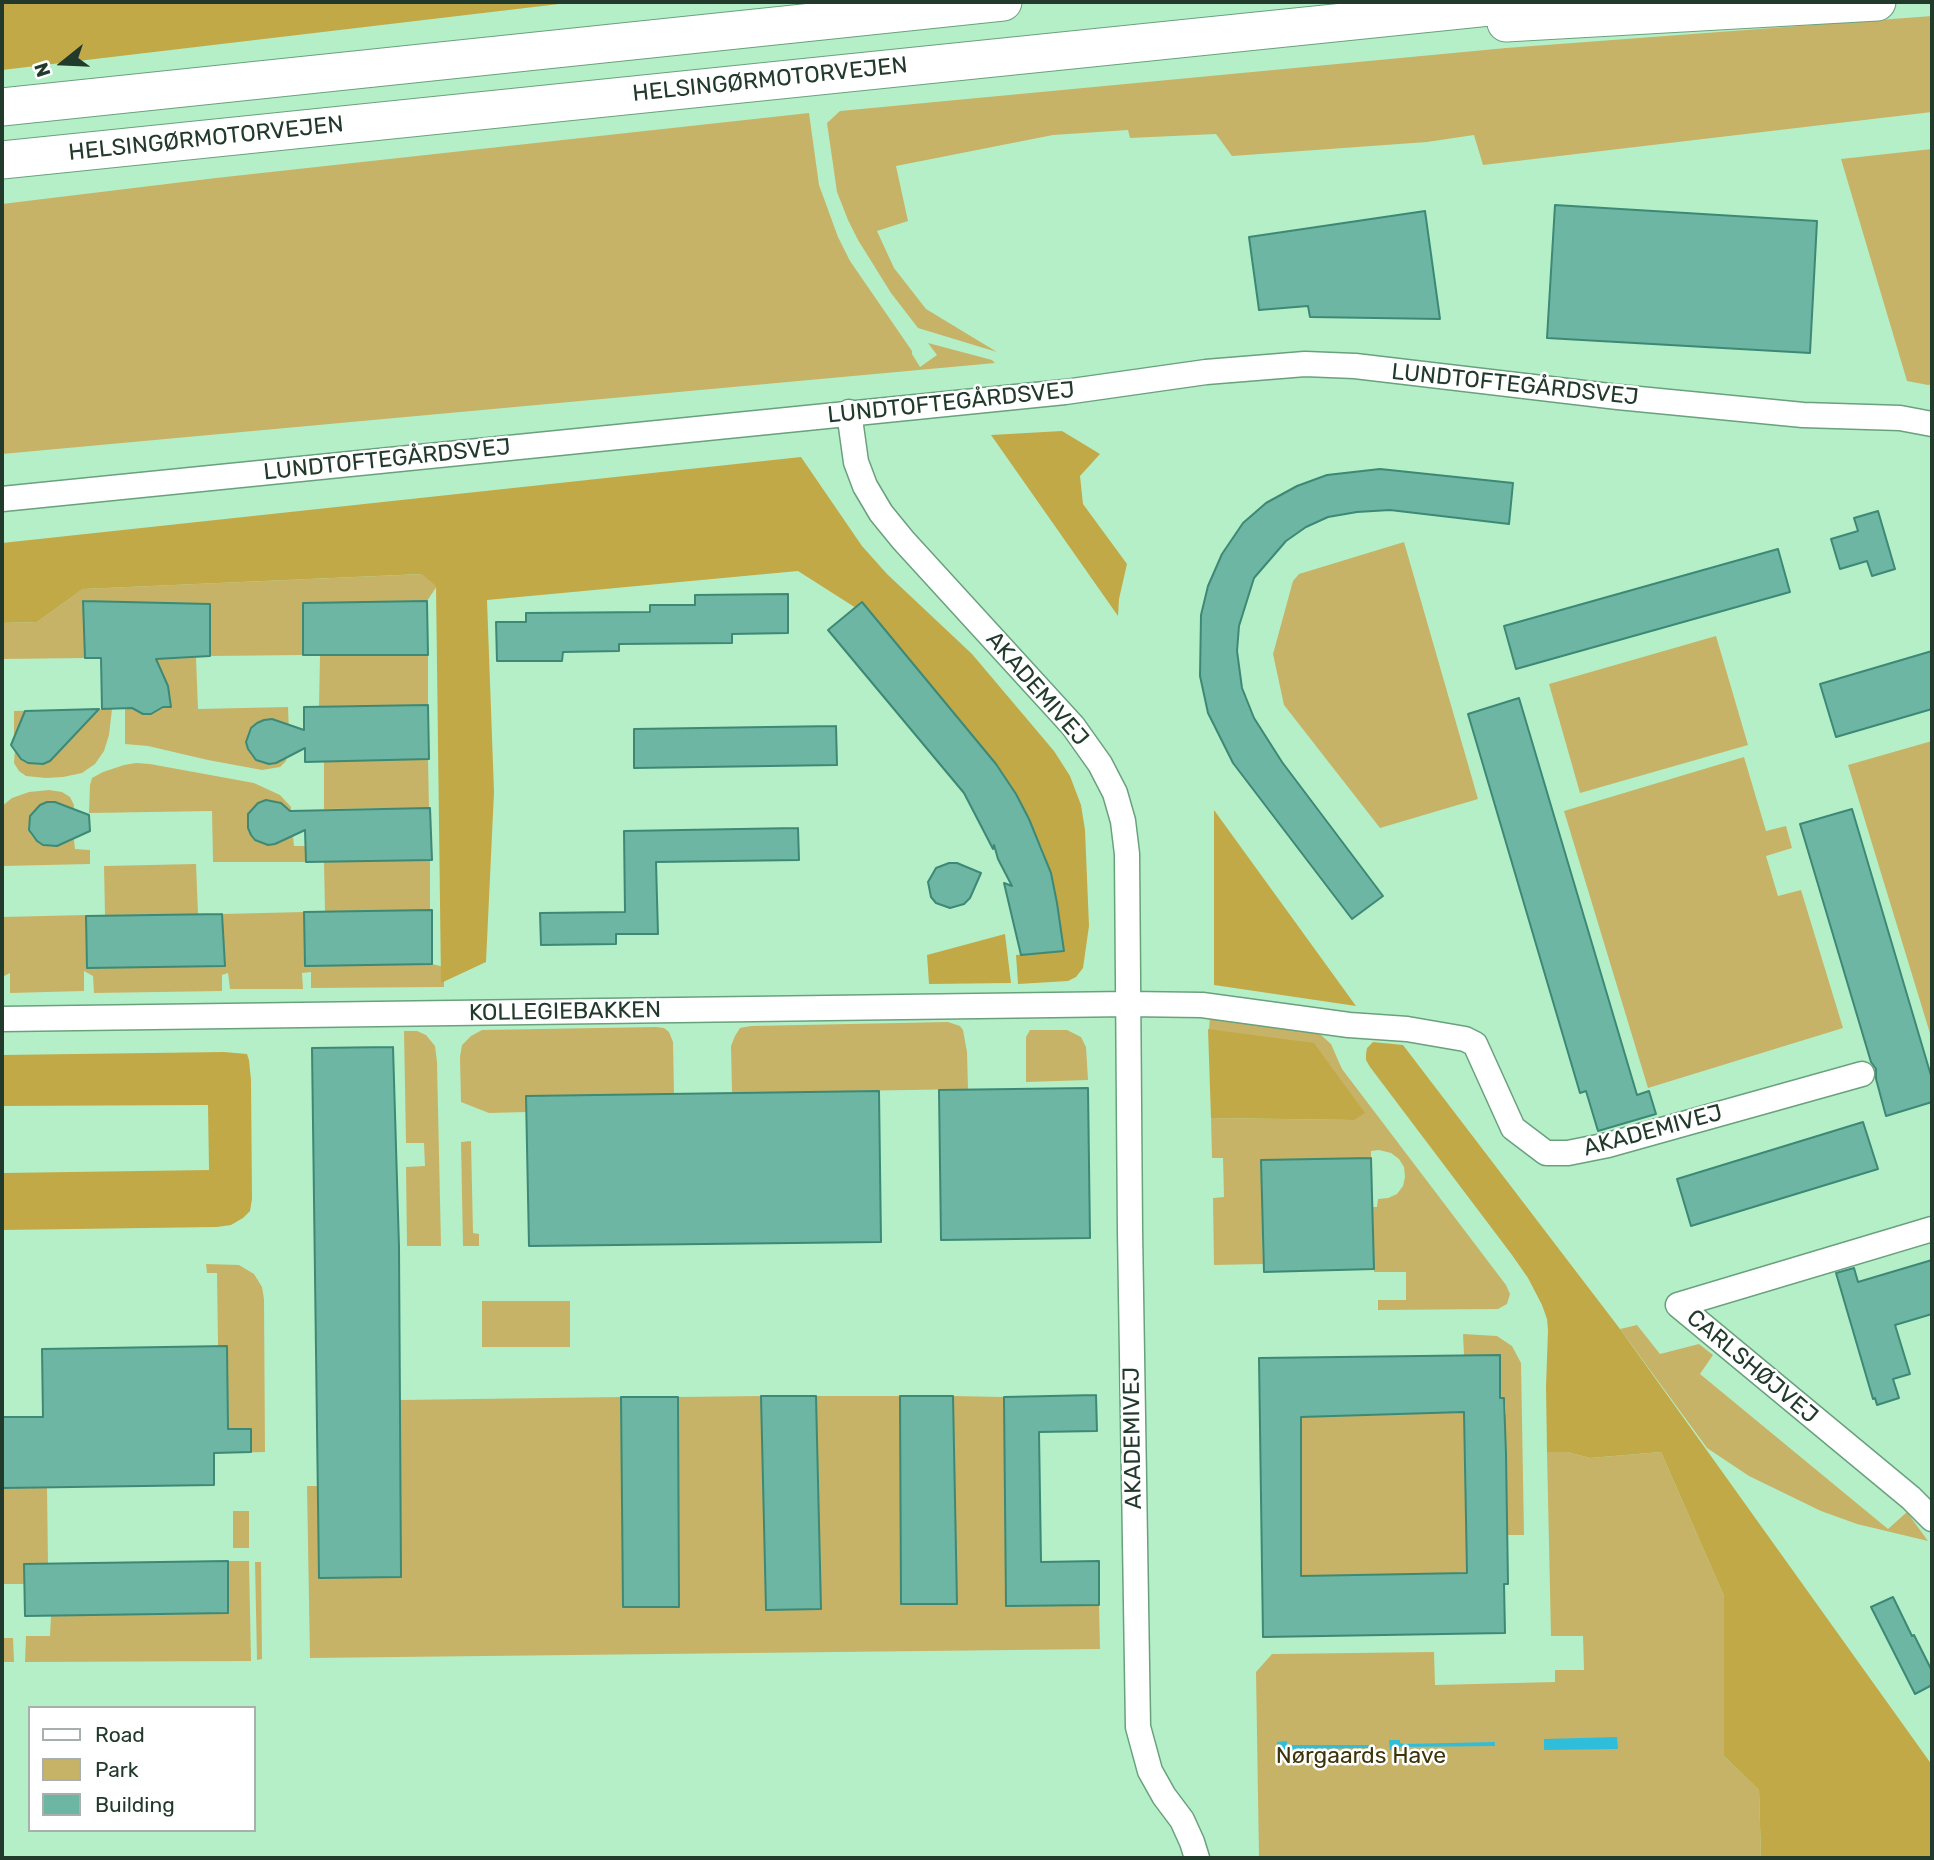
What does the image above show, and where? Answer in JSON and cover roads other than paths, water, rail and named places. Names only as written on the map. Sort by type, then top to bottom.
[{"type":"highway","points":[[2,107],[1003,2]]},
{"type":"highway","name":"HELSINGØRMOTORVEJEN","points":[[2,160],[1538,2]]},
{"type":"highway","points":[[1379,18],[1497,23],[1877,2]]},
{"type":"street","name":"LUNDTOFTEGÅRDSVEJ","points":[[2,499],[1065,392],[1206,372],[1305,364],[1355,366],[1606,396],[1803,415],[1900,418],[1932,424]]},
{"type":"street","name":"AKADEMIVEJ","points":[[849,412],[856,462],[865,486],[881,513],[1073,726],[1100,764],[1115,793],[1124,821],[1127,854],[1138,1727],[1150,1772],[1182,1820],[1197,1858]]},
{"type":"street","name":"LUNDTOFTEGÅRDSVEJ","points":[[1900,418],[1932,414]]},
{"type":"street","name":"AKADEMIVEJ","points":[[1128,1004],[1202,1005],[1349,1025],[1407,1029],[1465,1039],[1475,1044],[1513,1128],[1546,1153],[1568,1153],[1608,1145],[1862,1073]]},
{"type":"street","name":"KOLLEGIEBAKKEN","points":[[2,1018],[1128,1004]]},
{"type":"street","name":"CARLSHØJVEJ","points":[[1932,1229],[1678,1305],[1932,1519]]},
{"type":"water","points":[[1617,1737],[1618,1749],[1544,1750],[1544,1739]]},
{"type":"water","points":[[1389,1740],[1400,1740],[1400,1743],[1404,1744],[1495,1742],[1495,1746],[1400,1747],[1399,1750],[1390,1750]]},
{"type":"water","points":[[1287,1741],[1287,1745],[1376,1745],[1376,1748],[1288,1749],[1287,1753],[1277,1753],[1277,1742]]},
{"type":"park label","name":"Nørgaards Have","points":[[1361,1756]]}]
